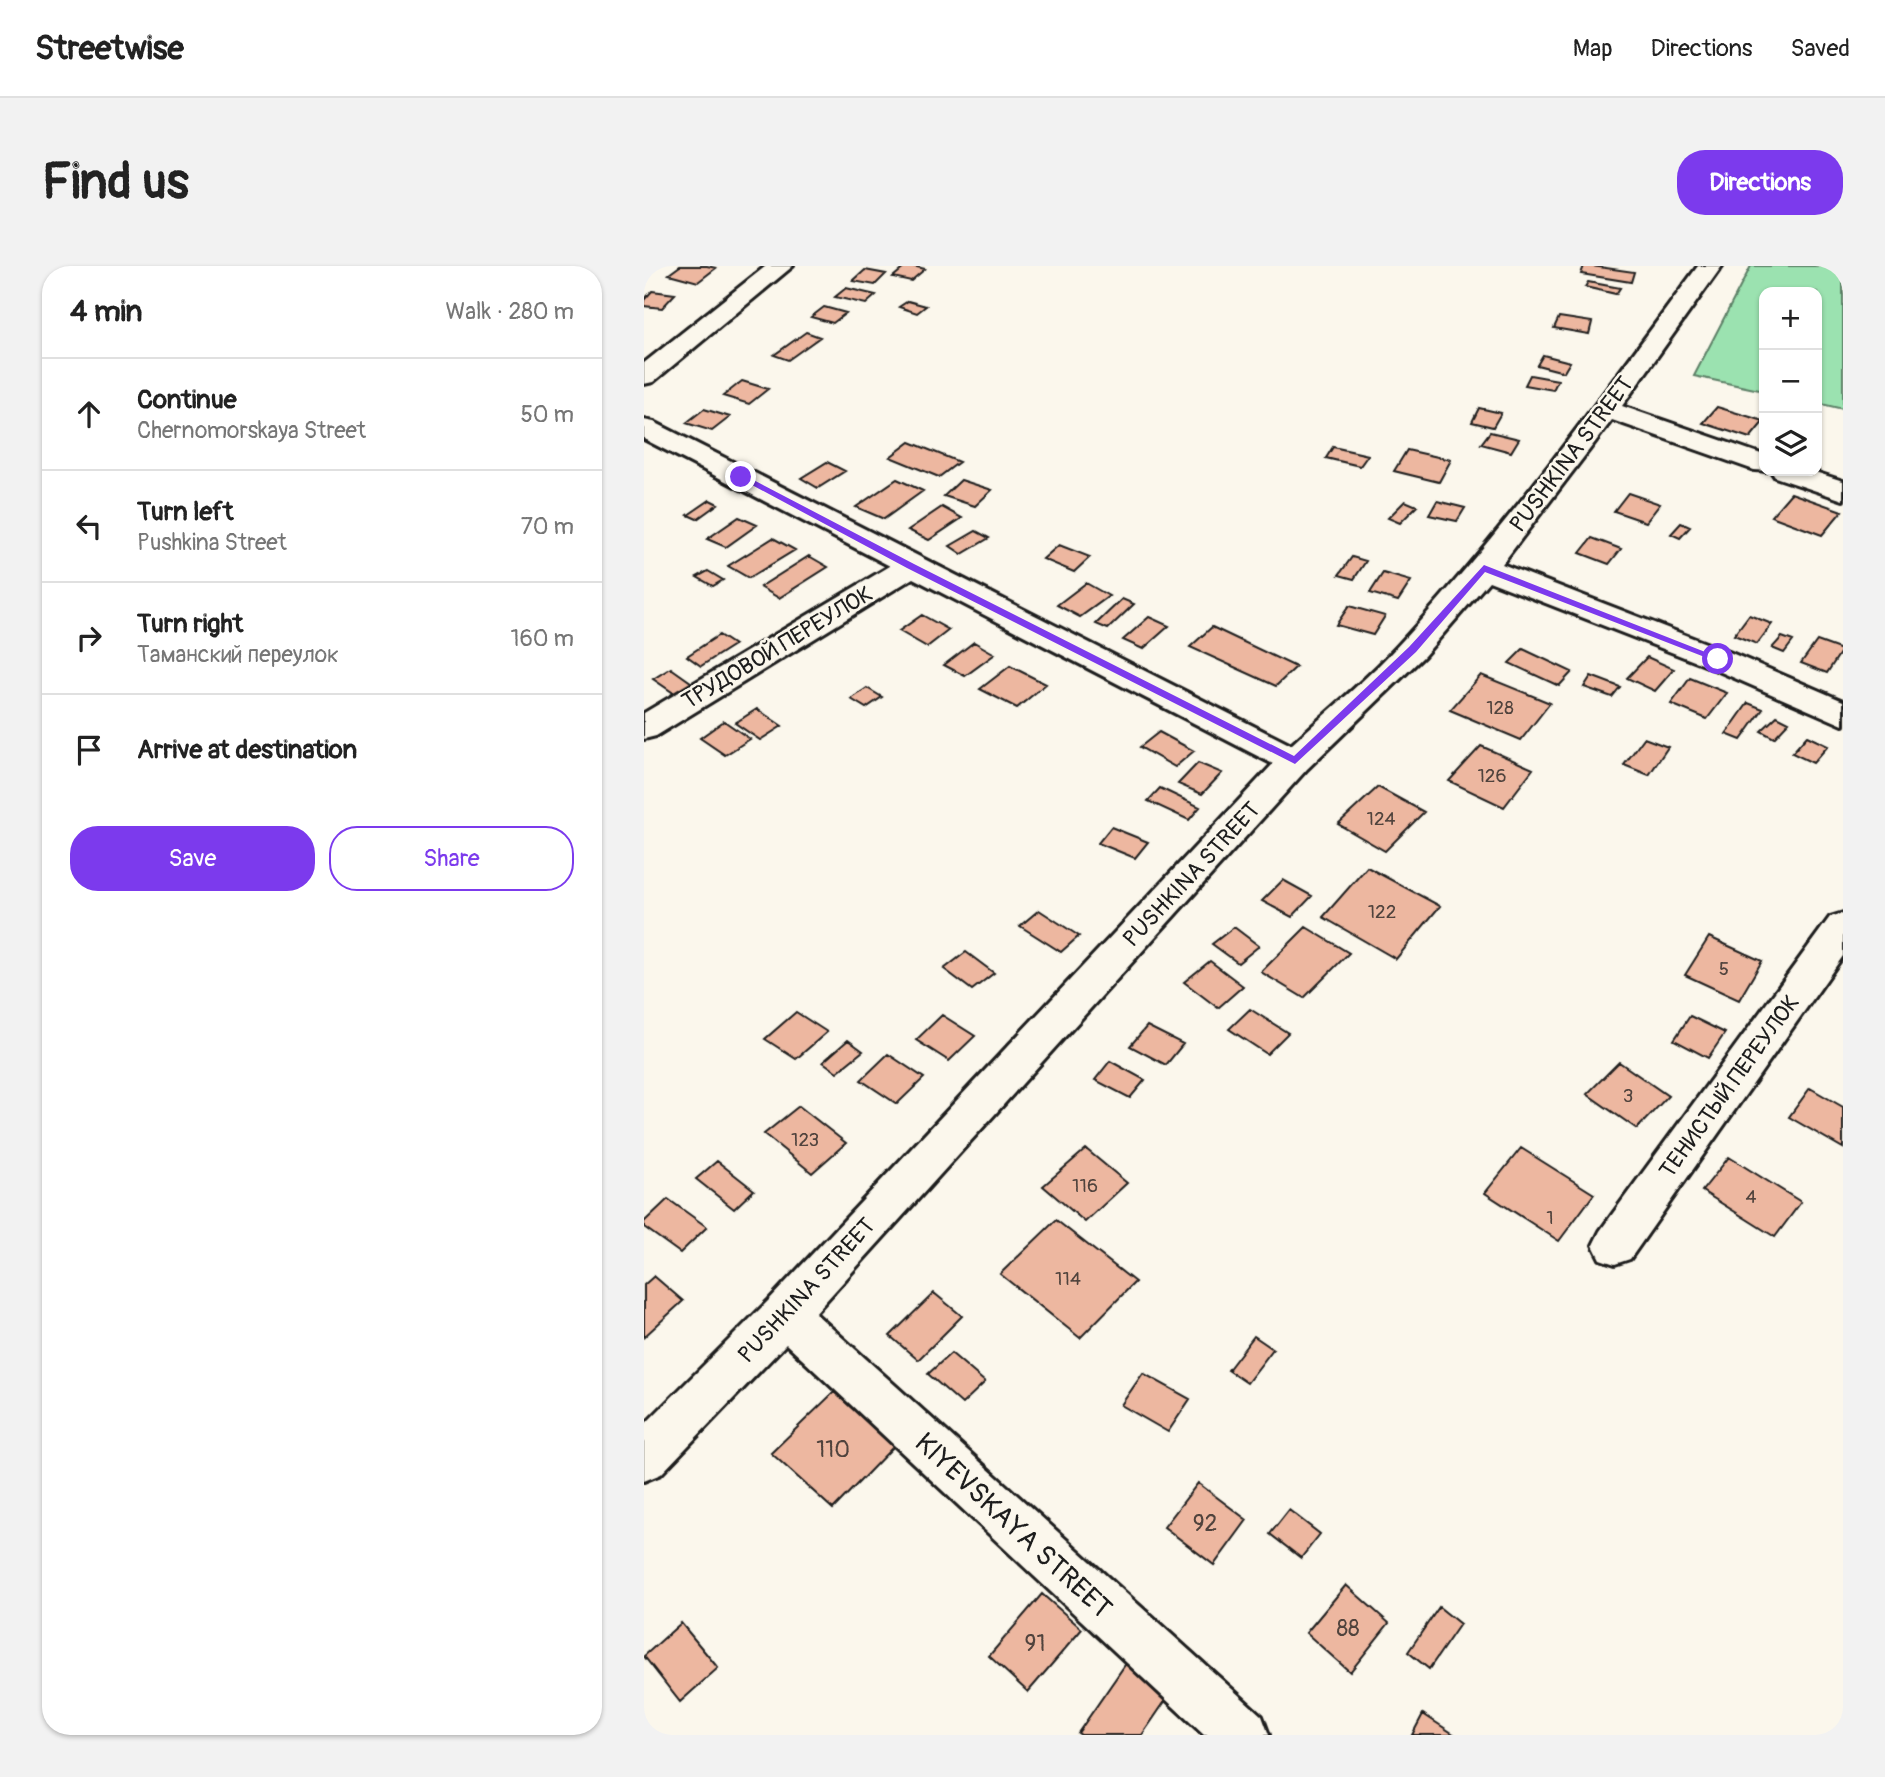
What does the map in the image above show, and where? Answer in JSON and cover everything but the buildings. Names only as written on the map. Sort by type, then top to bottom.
[{"type":"street","points":[[644,376],[781,266]]},
{"type":"street","name":"PUSHKINA STREET","points":[[644,1458],[785,1314],[1295,761],[1413,649],[1484,568],[1606,409],[1710,266]]},
{"type":"street","points":[[1606,409],[1759,462]]},
{"type":"street","points":[[644,428],[1295,761]]},
{"type":"street","points":[[1800,476],[1843,491]]},
{"type":"street","name":"ТРУДОВОЙ ПЕРЕУЛОК","points":[[644,729],[911,566]]},
{"type":"street","points":[[1484,568],[1718,659],[1843,714]]},
{"type":"street","name":"ТЕНИСТЫЙ ПЕРЕУЛОК","points":[[1615,1245],[1843,927]]},
{"type":"street","name":"KIYEVSKAYA STREET","points":[[785,1314],[1243,1735]]},
{"type":"green space","points":[[1751,266],[1843,266],[1843,409],[1822,404],[1822,287],[1759,287],[1759,390],[1694,376]]},
{"type":"route","points":[[741,477],[1295,761],[1413,649],[1484,568],[1718,659]]}]
